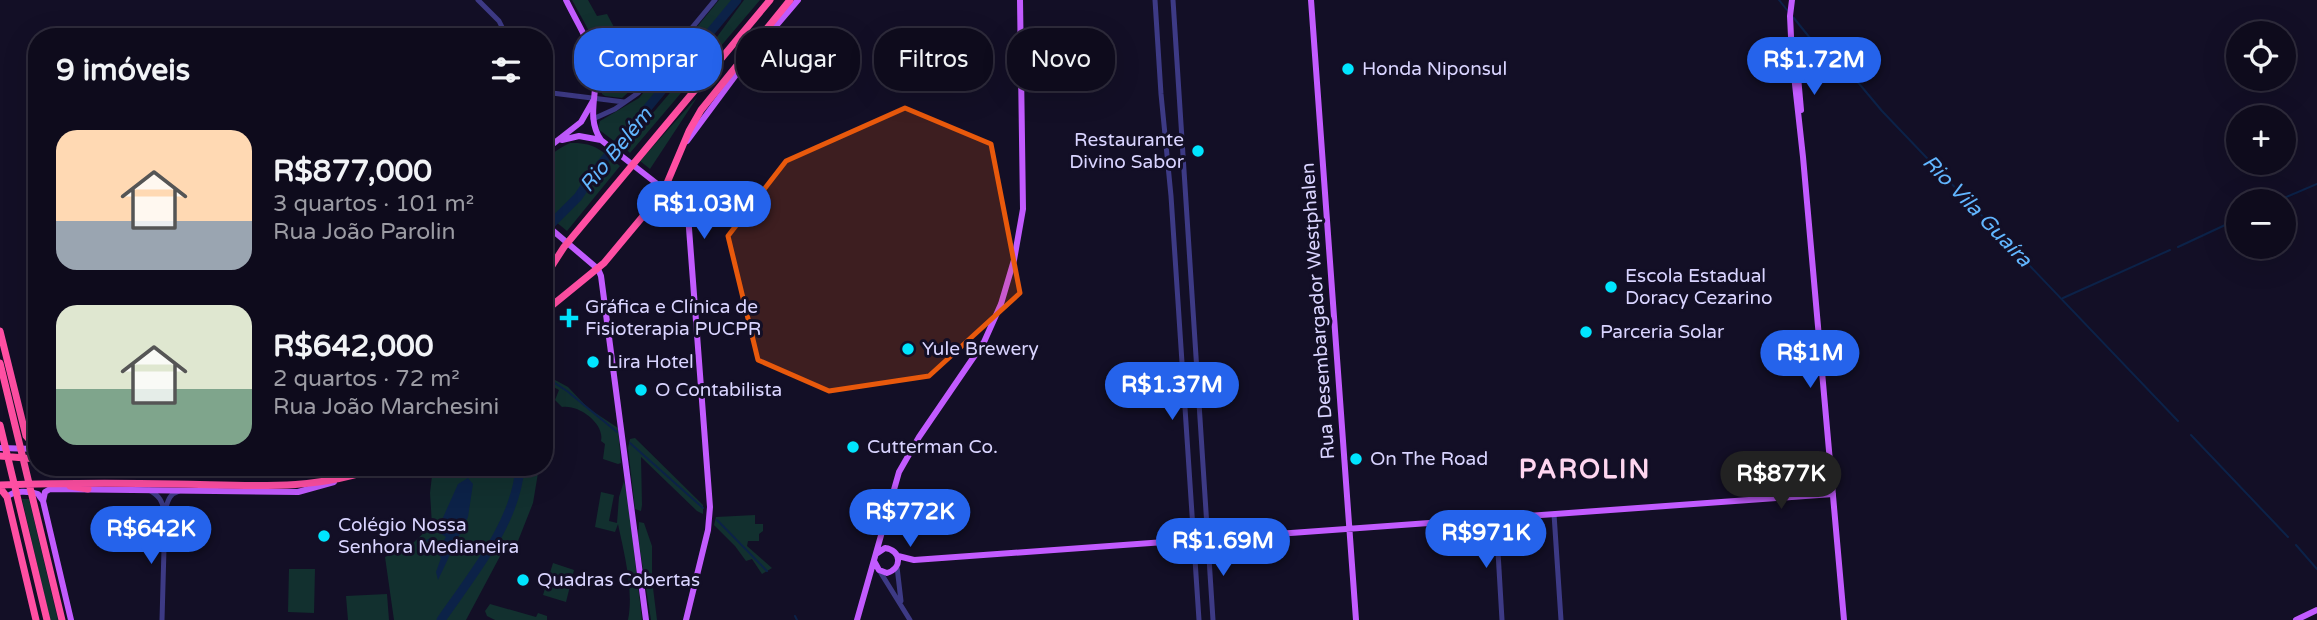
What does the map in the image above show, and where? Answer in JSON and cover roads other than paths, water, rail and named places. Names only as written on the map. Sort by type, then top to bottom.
[{"type":"highway","points":[[553,261],[564,240],[770,0]]},
{"type":"highway","points":[[553,305],[598,269],[664,188],[693,123],[705,104],[790,0]]},
{"type":"highway","points":[[0,331],[28,438]]},
{"type":"highway","points":[[0,363],[28,474]]},
{"type":"highway","points":[[0,425],[2,446],[18,499],[47,620]]},
{"type":"highway","points":[[0,456],[28,458]]},
{"type":"highway","points":[[29,476],[62,620]]},
{"type":"highway","points":[[36,620],[7,497],[0,486],[56,483],[293,486],[352,476]]},
{"type":"highway","points":[[56,483],[88,489]]},
{"type":"main road","points":[[566,0],[593,59],[596,73],[594,130],[601,140],[679,201],[688,215],[710,507],[708,530],[686,620]]},
{"type":"main road","points":[[681,148],[747,60],[798,0]]},
{"type":"main road","points":[[858,620],[895,484],[919,437],[984,342],[1001,304],[1014,260],[1023,209],[1020,0]]},
{"type":"main road","name":"Rua Desembargador Westphalen","points":[[1311,0],[1356,620]]},
{"type":"main road","points":[[1792,0],[1790,22],[1803,129],[1803,158],[1844,620]]},
{"type":"main road","points":[[553,144],[580,122],[594,99]]},
{"type":"main road","points":[[558,141],[579,136],[601,140]]},
{"type":"main road","points":[[553,231],[598,269],[601,276],[646,620]]},
{"type":"main road","points":[[2,446],[28,447]]},
{"type":"main road","points":[[43,500],[50,489],[298,492],[349,477]]},
{"type":"main road","points":[[7,497],[11,493],[30,492],[38,494],[43,500],[71,620]]},
{"type":"main road","points":[[874,557],[885,548],[898,556],[914,560],[1833,494]]},
{"type":"main road","points":[[897,567],[898,556]]},
{"type":"main road","points":[[874,557],[879,570],[887,573],[914,560]]},
{"type":"main road","points":[[2296,620],[2317,610]]},
{"type":"street","points":[[478,0],[502,28]]},
{"type":"street","points":[[593,119],[626,102],[648,82],[715,0]]},
{"type":"street","points":[[1155,0],[1199,620]]},
{"type":"street","points":[[1173,0],[1213,620]]},
{"type":"street","points":[[553,93],[626,102]]},
{"type":"street","points":[[148,489],[162,500],[165,513],[162,620]]},
{"type":"street","points":[[165,513],[171,496],[181,490]]},
{"type":"street","points":[[1554,514],[1561,620]]},
{"type":"street","points":[[1496,518],[1502,620]]},
{"type":"street","points":[[1195,558],[1200,552],[1209,556]]},
{"type":"street","points":[[897,567],[902,604]]},
{"type":"street","points":[[879,570],[910,620]]},
{"type":"water","points":[[468,478],[473,484],[468,517],[438,580],[436,572],[441,558],[426,540],[431,538],[440,546],[446,537],[437,531],[458,484]]},
{"type":"waterway","name":"Rio Belém","points":[[553,222],[578,197],[596,170],[737,0]]},
{"type":"waterway","name":"Rio Vila Guaíra","points":[[1779,0],[1787,10]]},
{"type":"waterway","name":"Rio Vila Guaíra","points":[[1793,17],[1810,38],[1836,56],[1882,111],[2178,421]]},
{"type":"waterway","points":[[2296,193],[2317,184]]},
{"type":"waterway","points":[[2178,247],[2226,225]]},
{"type":"waterway","points":[[2063,298],[2170,250]]},
{"type":"waterway","points":[[553,382],[617,432]]},
{"type":"waterway","name":"Rio Vila Guaíra","points":[[2191,435],[2288,537]]},
{"type":"waterway","points":[[630,443],[703,508]]},
{"type":"waterway","name":"Rio Belém","points":[[441,620],[491,548],[510,508],[519,476]]},
{"type":"waterway","points":[[717,520],[767,571]]},
{"type":"waterway","name":"Rio Vila Guaíra","points":[[2296,545],[2317,569]]},
{"type":"waterway","points":[[795,616],[797,620]]},
{"type":"place","name":"Honda Niponsul","points":[[1348,69]]},
{"type":"place","name":"Restaurante Divino Sabor","points":[[1198,151]]},
{"type":"place","name":"Escola Estadual Doracy Cezarino","points":[[1611,287]]},
{"type":"place","name":"Gráfica e Clínica de Fisioterapia PUCPR","points":[[569,318]]},
{"type":"place","name":"Parceria Solar","points":[[1586,332]]},
{"type":"place","name":"Yule Brewery","points":[[908,349]]},
{"type":"place","name":"Lira Hotel","points":[[593,362]]},
{"type":"place","name":"O Contabilista","points":[[641,390]]},
{"type":"place","name":"Cutterman Co.","points":[[853,447]]},
{"type":"place","name":"On The Road","points":[[1356,459]]},
{"type":"place","name":"Colégio Nossa Senhora Medianeira","points":[[324,536]]},
{"type":"place","name":"Quadras Cobertas","points":[[523,580]]},
{"type":"district","name":"PAROLIN","points":[[1585,469]]}]
